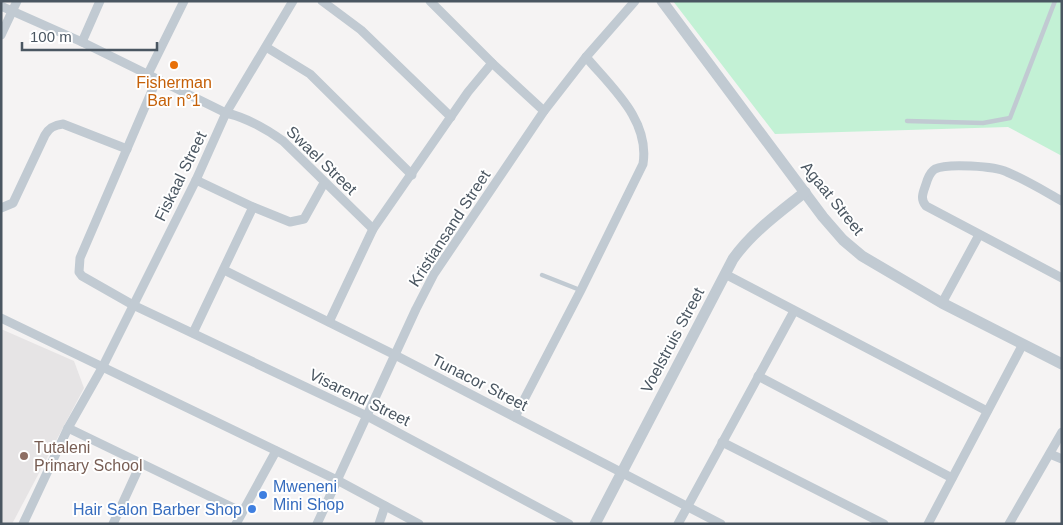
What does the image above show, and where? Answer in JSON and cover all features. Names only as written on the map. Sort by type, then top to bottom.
[{"type":"street","points":[[1,34],[17,1]]},
{"type":"street","points":[[82,42],[100,1]]},
{"type":"street","points":[[148,74],[184,1]]},
{"type":"street","name":"Fiskaal Street","points":[[23,524],[68,428],[102,368],[196,180],[226,113],[293,1]]},
{"type":"street","points":[[322,1],[361,30],[451,117]]},
{"type":"street","points":[[430,1],[492,63],[544,111]]},
{"type":"street","name":"Kristiansand Street","points":[[317,524],[434,274],[544,111],[586,57],[635,1]]},
{"type":"street","name":"Agaat Street","points":[[662,1],[843,240],[862,256],[942,303],[1062,364]]},
{"type":"street","name":"Swael Street","points":[[1,6],[82,42],[226,113],[251,121],[283,141],[373,229]]},
{"type":"street","points":[[266,47],[310,74],[412,175]]},
{"type":"street","points":[[515,417],[581,290],[643,164],[645,152],[640,127],[634,116],[586,57]]},
{"type":"street","points":[[329,322],[373,229],[468,92],[492,63]]},
{"type":"street","points":[[1,208],[13,203],[48,130],[53,126],[63,124],[127,148],[157,79]]},
{"type":"street","name":"Visarend Street","points":[[127,148],[80,258],[79,272],[86,280],[133,305],[367,416],[569,524]]},
{"type":"street","points":[[1062,201],[1006,171],[967,167],[942,167],[935,169],[929,174],[922,197],[926,206],[1062,278]]},
{"type":"street","points":[[196,180],[290,222],[304,219],[324,183]]},
{"type":"street","name":"Voelstruis Street","points":[[595,524],[725,274],[744,243],[805,192]]},
{"type":"street","points":[[194,333],[253,207]]},
{"type":"street","points":[[942,303],[979,235]]},
{"type":"street","name":"Tunacor Street","points":[[224,270],[396,355],[721,524]]},
{"type":"street","points":[[725,274],[987,410]]},
{"type":"street","points":[[678,524],[794,311]]},
{"type":"street","points":[[1,318],[337,480],[419,524]]},
{"type":"street","points":[[928,524],[1023,344]]},
{"type":"street","points":[[758,376],[952,478]]},
{"type":"street","points":[[68,428],[242,512]]},
{"type":"street","points":[[1009,524],[1062,432]]},
{"type":"street","points":[[722,442],[884,524]]},
{"type":"street","points":[[236,524],[276,451]]},
{"type":"street","points":[[1050,454],[1062,459]]},
{"type":"street","points":[[113,524],[141,463]]},
{"type":"street","points":[[379,524],[385,506]]},
{"type":"lane","points":[[907,121],[983,123],[1010,118],[1055,1]]},
{"type":"lane","points":[[542,274],[581,290]]},
{"type":"shaded area","name":"Tutaleni Primary School","points":[[1,329],[74,361],[84,388],[12,524],[1,524]]},
{"type":"green space","points":[[673,1],[1062,1],[1062,156],[1008,127],[775,134]]},
{"type":"place","name":"Fisherman Bar n°1","points":[[174,65]]},
{"type":"place","name":"Tutaleni Primary School","points":[[24,456]]},
{"type":"place","name":"Mweneni Mini Shop","points":[[263,495]]},
{"type":"place","name":"Hair Salon Barber Shop","points":[[252,509]]}]
